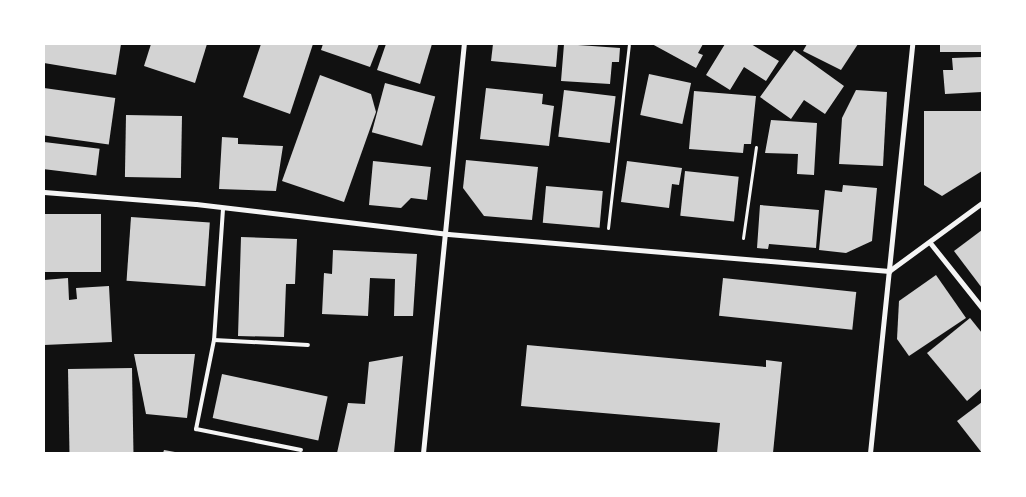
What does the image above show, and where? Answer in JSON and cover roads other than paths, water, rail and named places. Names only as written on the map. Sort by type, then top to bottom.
[{"type":"street","points":[[423,453],[448,234],[464,44]]},
{"type":"street","points":[[870,453],[912,44]]},
{"type":"street","points":[[44,192],[448,234],[889,272],[931,244],[982,202]]},
{"type":"street","points":[[931,244],[982,308]]},
{"type":"lane","points":[[222,209],[214,340],[196,429],[301,450]]},
{"type":"lane","points":[[214,340],[308,345]]}]
